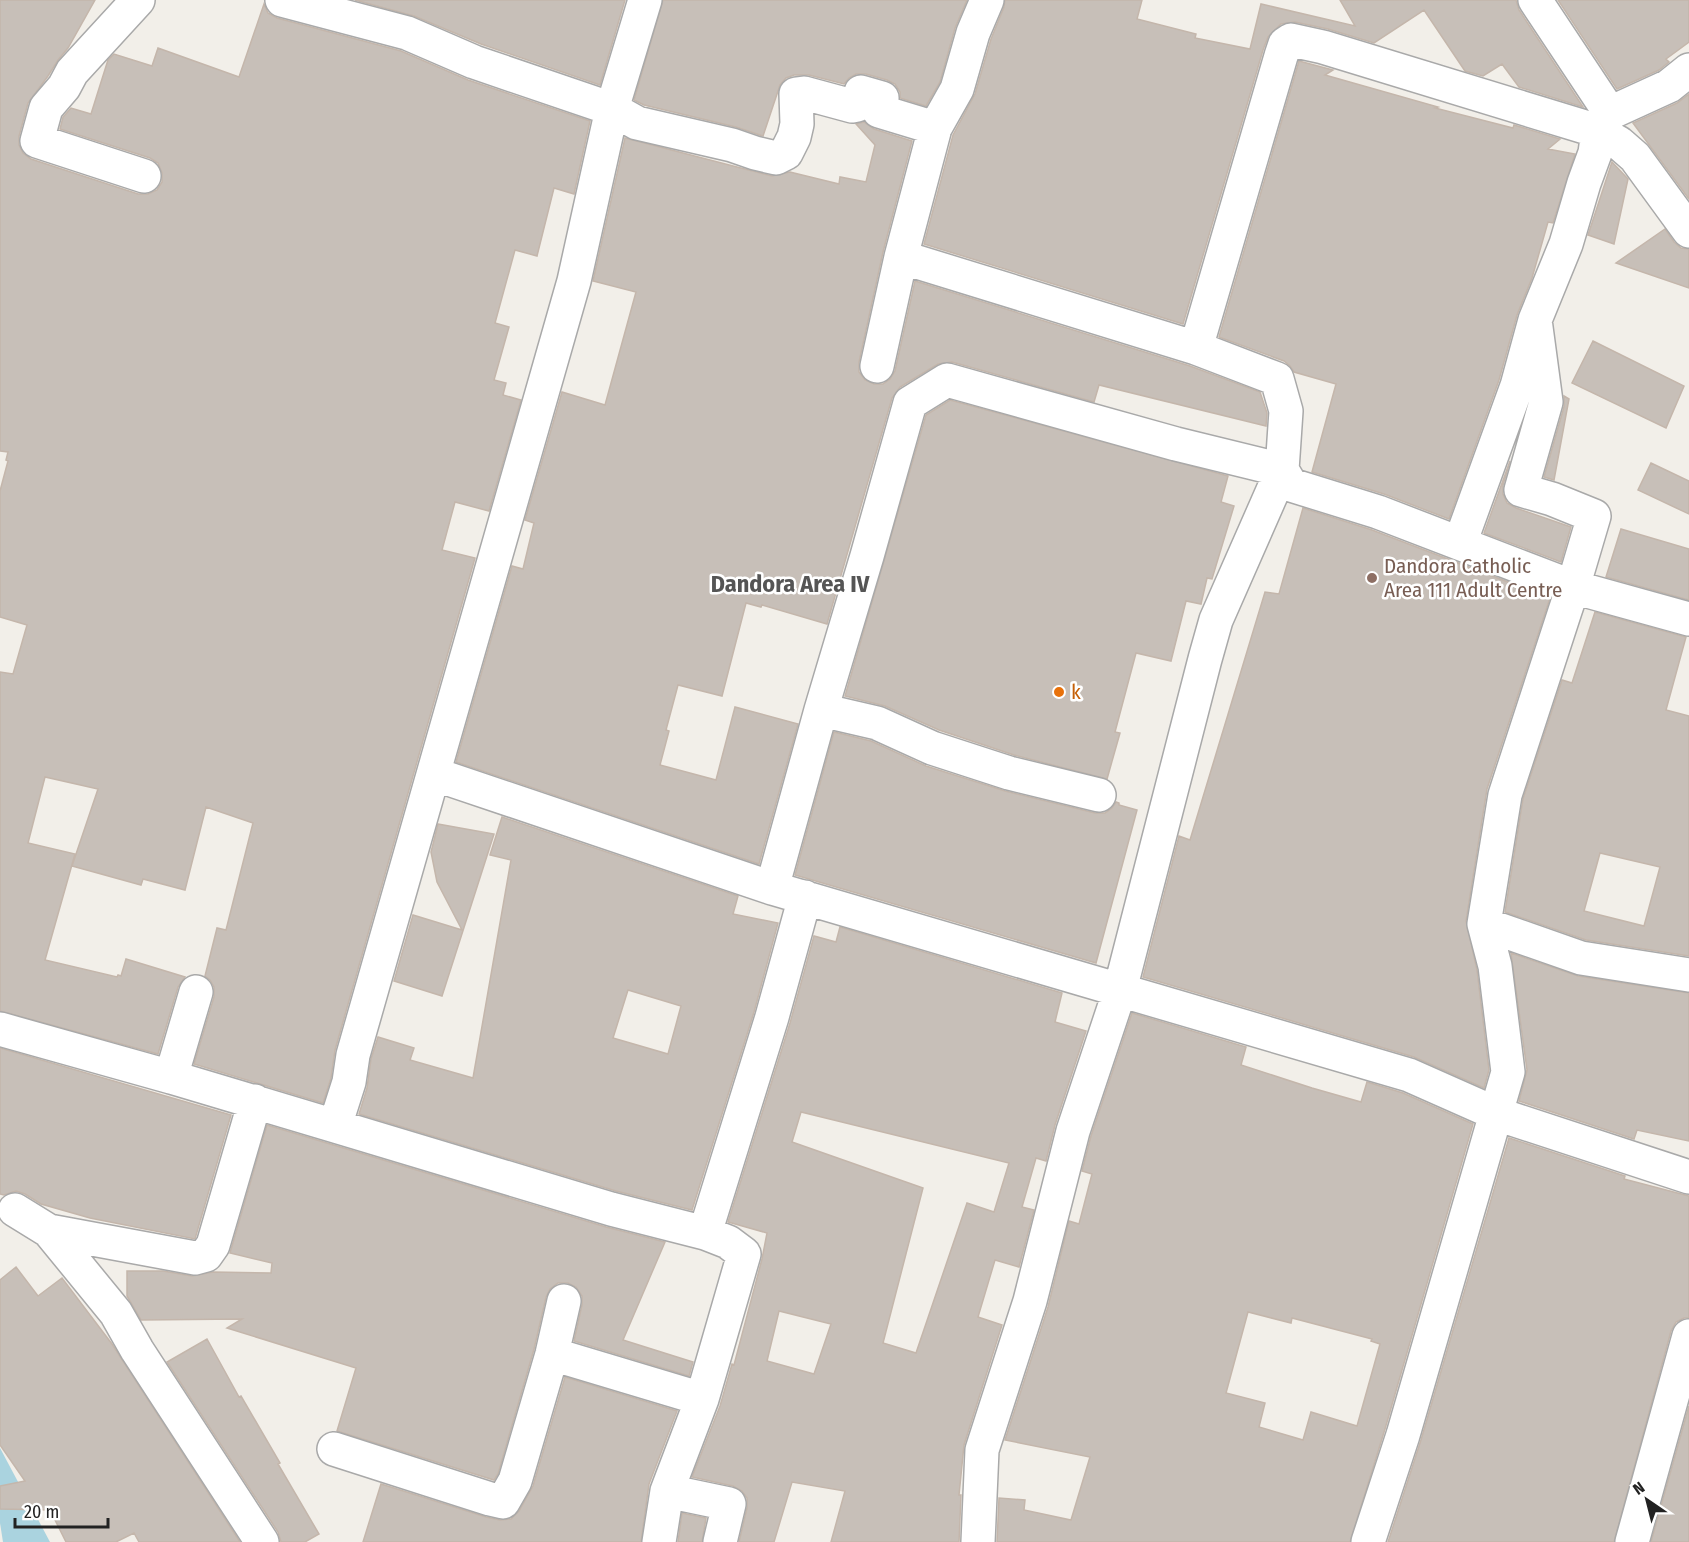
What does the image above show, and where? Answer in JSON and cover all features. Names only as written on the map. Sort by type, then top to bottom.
[{"type":"street","points":[[138,0],[72,72],[64,87],[46,108],[37,141],[144,176]]},
{"type":"street","points":[[282,0],[407,33],[474,62],[612,109],[637,123],[732,145],[776,158],[786,153],[794,137],[798,124],[796,94],[804,93],[852,106],[857,105],[861,92],[882,98],[879,111],[935,128]]},
{"type":"street","points":[[335,1126],[349,1082],[353,1055],[574,281],[612,109],[645,0]]},
{"type":"street","points":[[877,366],[901,257],[935,128],[957,89],[987,0]]},
{"type":"street","points":[[1534,0],[1604,122],[1619,143],[1635,157],[1689,231]]},
{"type":"street","points":[[1196,348],[1281,56],[1285,44],[1291,40],[1604,122],[1669,86],[1689,70]]},
{"type":"street","points":[[1458,543],[1517,386],[1535,320],[1566,244],[1604,122]]},
{"type":"street","points":[[901,257],[1196,348],[1277,379],[1286,411],[1282,470],[1216,620],[1120,990],[1073,1131],[1030,1301],[982,1450],[978,1542]]},
{"type":"street","points":[[1368,1542],[1403,1435],[1508,1072],[1495,966],[1484,924],[1505,795],[1594,516],[1552,499],[1521,490],[1546,402],[1535,320]]},
{"type":"street","points":[[772,888],[820,710],[910,403],[947,380],[1176,444],[1282,470],[1291,485],[1378,512],[1573,587],[1689,618]]},
{"type":"street","points":[[820,710],[877,723],[932,748],[1009,773],[1099,795]]},
{"type":"street","points":[[434,774],[772,888],[1409,1075],[1497,1114],[1689,1177]]},
{"type":"street","points":[[705,1233],[772,1017],[804,897]]},
{"type":"street","points":[[1484,924],[1581,958],[1689,975]]},
{"type":"street","points":[[171,1077],[196,992]]},
{"type":"street","points":[[0,1029],[255,1101],[600,1205],[705,1233],[728,1242],[744,1254],[702,1399],[668,1491],[660,1542]]},
{"type":"street","points":[[48,1231],[195,1258],[206,1255],[213,1245],[255,1101]]},
{"type":"street","points":[[15,1210],[48,1231],[116,1313],[137,1350],[262,1542]]},
{"type":"street","points":[[334,1449],[503,1502],[515,1482],[552,1354],[564,1301]]},
{"type":"street","points":[[1632,1542],[1689,1336]]},
{"type":"street","points":[[552,1354],[702,1399]]},
{"type":"street","points":[[668,1491],[729,1504],[720,1542]]},
{"type":"water","points":[[0,1448],[50,1542],[3,1542],[0,1523]]},
{"type":"building","points":[[0,0],[95,0],[68,48],[28,103],[19,136],[19,145],[23,153],[31,159],[138,194],[148,194],[157,190],[162,182],[162,173],[158,163],[150,158],[60,129],[63,117],[71,108],[91,114],[108,60],[114,54],[152,66],[158,48],[239,77],[264,4],[268,13],[277,18],[401,51],[468,80],[590,121],[574,194],[554,188],[537,256],[515,250],[495,323],[509,327],[494,380],[506,383],[503,395],[521,400],[489,511],[455,502],[442,550],[475,558],[335,1050],[331,1078],[323,1103],[194,1064],[214,997],[214,987],[205,976],[217,928],[226,930],[253,823],[206,807],[185,890],[143,879],[141,885],[72,866],[98,789],[45,777],[28,843],[75,854],[45,960],[117,977],[121,976],[126,959],[185,977],[178,987],[158,1054],[0,1011],[0,672],[13,674],[27,625],[0,617],[0,491],[8,461],[6,460],[8,452],[0,451]]},
{"type":"building","points":[[355,0],[625,0],[600,85],[481,44],[414,16]]},
{"type":"building","points":[[663,0],[967,0],[955,28],[940,82],[926,106],[900,98],[900,92],[895,84],[866,74],[856,74],[844,84],[809,75],[794,75],[786,78],[780,85],[763,136],[736,127],[644,105],[634,100]]},
{"type":"building","points":[[1005,0],[1142,0],[1137,19],[1196,34],[1195,38],[1250,49],[1261,4],[1355,26],[1340,0],[1516,0],[1519,10],[1583,107],[1519,87],[1502,64],[1483,76],[1465,71],[1424,10],[1374,43],[1295,22],[1281,24],[1268,37],[1263,50],[1183,324],[924,244],[953,135],[975,94]]},
{"type":"building","points":[[1558,0],[1689,0],[1689,42],[1666,59],[1669,62],[1659,70],[1617,89]]},
{"type":"building","points":[[1299,61],[1333,70],[1325,75],[1438,107],[1435,108],[1513,128],[1514,125],[1560,139],[1548,149],[1575,154],[1553,223],[1548,222],[1532,278],[1517,315],[1499,380],[1449,519],[1384,494],[1312,472],[1336,384],[1294,372],[1284,361],[1219,337]]},
{"type":"building","points":[[1689,94],[1689,199],[1633,123],[1677,103]]},
{"type":"building","points":[[864,122],[874,129],[912,141],[883,252],[859,362],[859,372],[865,380],[874,384],[883,384],[895,371],[915,281],[1190,366],[1260,392],[1267,413],[1266,426],[1099,385],[1094,402],[952,362],[938,364],[900,387],[892,398],[827,624],[762,605],[761,607],[746,603],[722,696],[678,685],[666,730],[669,731],[660,765],[716,780],[735,707],[798,724],[759,864],[456,762],[512,566],[523,569],[534,523],[525,520],[562,392],[605,405],[636,292],[593,281],[625,138],[772,176],[790,172],[839,184],[840,177],[866,182],[875,145],[856,124]]},
{"type":"building","points":[[1612,162],[1628,179],[1614,244],[1588,235]]},
{"type":"building","points":[[1665,229],[1681,248],[1689,249],[1689,288],[1616,263]]},
{"type":"building","points":[[1593,341],[1684,386],[1666,428],[1572,383]]},
{"type":"building","points":[[1564,396],[1569,399],[1554,480],[1544,477],[1564,407]]},
{"type":"building","points":[[950,400],[1228,476],[1221,502],[1234,506],[1212,579],[1207,578],[1201,604],[1186,601],[1171,661],[1136,653],[1115,732],[1120,733],[1107,779],[1014,755],[939,730],[885,706],[845,696],[926,415]]},
{"type":"building","points":[[1510,461],[1503,485],[1503,494],[1507,503],[1571,527],[1561,562],[1484,533]]},
{"type":"building","points":[[1651,463],[1689,481],[1689,514],[1638,490]]},
{"type":"building","points":[[1303,508],[1372,530],[1550,598],[1487,789],[1466,921],[1477,970],[1489,1070],[1484,1088],[1414,1057],[1143,977],[1179,836],[1190,840],[1265,592],[1279,594]]},
{"type":"building","points":[[1621,529],[1689,549],[1689,600],[1606,577]]},
{"type":"building","points":[[1595,612],[1686,637],[1666,710],[1689,716],[1689,956],[1586,940],[1505,912],[1523,799],[1562,680],[1572,683]],"holes":[[[1600,853],[1660,867],[1644,926],[1584,911]]]},
{"type":"building","points":[[834,732],[871,741],[926,766],[1005,791],[1095,813],[1105,813],[1116,802],[1137,810],[1096,963],[795,875]]},
{"type":"building","points":[[502,817],[738,896],[733,914],[778,923],[754,1012],[692,1210],[616,1191],[359,1114],[378,1037],[414,1048],[410,1060],[473,1078],[511,860],[490,855]],"holes":[[[628,990],[681,1006],[668,1054],[613,1038]]]},
{"type":"building","points":[[438,824],[494,834],[442,996],[394,981],[413,915],[462,930],[437,882],[431,852]]},
{"type":"building","points":[[840,927],[1062,993],[1055,1022],[1086,1031],[1055,1125],[1046,1161],[1036,1158],[1022,1207],[1034,1210],[1019,1267],[995,1260],[978,1317],[1002,1325],[964,1445],[959,1495],[961,1495],[959,1542],[831,1542],[845,1491],[792,1482],[774,1542],[739,1542],[747,1508],[747,1498],[742,1491],[733,1486],[692,1477],[720,1406],[732,1364],[734,1365],[767,1233],[728,1222],[790,1023],[814,936],[836,942]],"holes":[[[801,1112],[1009,1163],[994,1212],[967,1203],[916,1353],[883,1343],[923,1188],[792,1142]],[[779,1311],[831,1324],[814,1374],[767,1361]]]},
{"type":"building","points":[[1511,953],[1578,976],[1689,993],[1689,1141],[1637,1130],[1634,1139],[1519,1101],[1527,1070]]},
{"type":"building","points":[[1132,1013],[1246,1047],[1241,1065],[1361,1102],[1367,1082],[1403,1093],[1473,1124],[1350,1542],[997,1542],[999,1498],[1025,1500],[1024,1510],[1071,1520],[1090,1457],[1005,1440],[1048,1307],[1069,1221],[1079,1224],[1092,1174],[1082,1171],[1091,1136]],"holes":[[[1248,1312],[1291,1323],[1292,1318],[1372,1339],[1371,1341],[1380,1344],[1357,1426],[1311,1412],[1303,1440],[1259,1427],[1265,1403],[1226,1393]]]},
{"type":"building","points":[[0,1048],[231,1115],[195,1239],[90,1218],[41,1204],[16,1191],[0,1194]]},
{"type":"building","points":[[267,1125],[606,1227],[665,1242],[623,1340],[693,1362],[689,1376],[574,1341],[582,1296],[576,1287],[568,1283],[558,1283],[550,1289],[546,1297],[534,1349],[498,1474],[494,1480],[337,1431],[356,1368],[227,1328],[242,1319],[141,1320],[127,1296],[127,1271],[163,1271],[192,1276],[213,1272],[271,1273],[272,1263],[230,1253]]},
{"type":"building","points":[[1509,1138],[1625,1176],[1624,1179],[1689,1196],[1689,1318],[1676,1322],[1671,1331],[1614,1542],[1388,1542],[1421,1440]]},
{"type":"building","points":[[16,1267],[38,1296],[62,1278],[112,1344],[240,1542],[139,1542],[134,1533],[116,1542],[66,1542],[50,1510],[0,1509],[0,1486],[25,1481],[0,1445],[0,1280]]},
{"type":"building","points":[[207,1339],[319,1534],[305,1542],[281,1542],[278,1532],[167,1362]]},
{"type":"building","points":[[565,1377],[677,1411],[649,1484],[641,1542],[363,1542],[381,1484],[486,1517],[500,1520],[511,1519],[519,1511],[533,1486]]},
{"type":"building","points":[[1689,1406],[1689,1542],[1651,1542]]},
{"type":"building","points":[[682,1513],[706,1518],[702,1542],[678,1542]]},
{"type":"place","name":"Dandora Catholic Area 111 Adult Centre","points":[[1372,578]]},
{"type":"place","name":"k","points":[[1059,692]]},
{"type":"district","name":"Dandora Area IV","points":[[790,584]]}]
